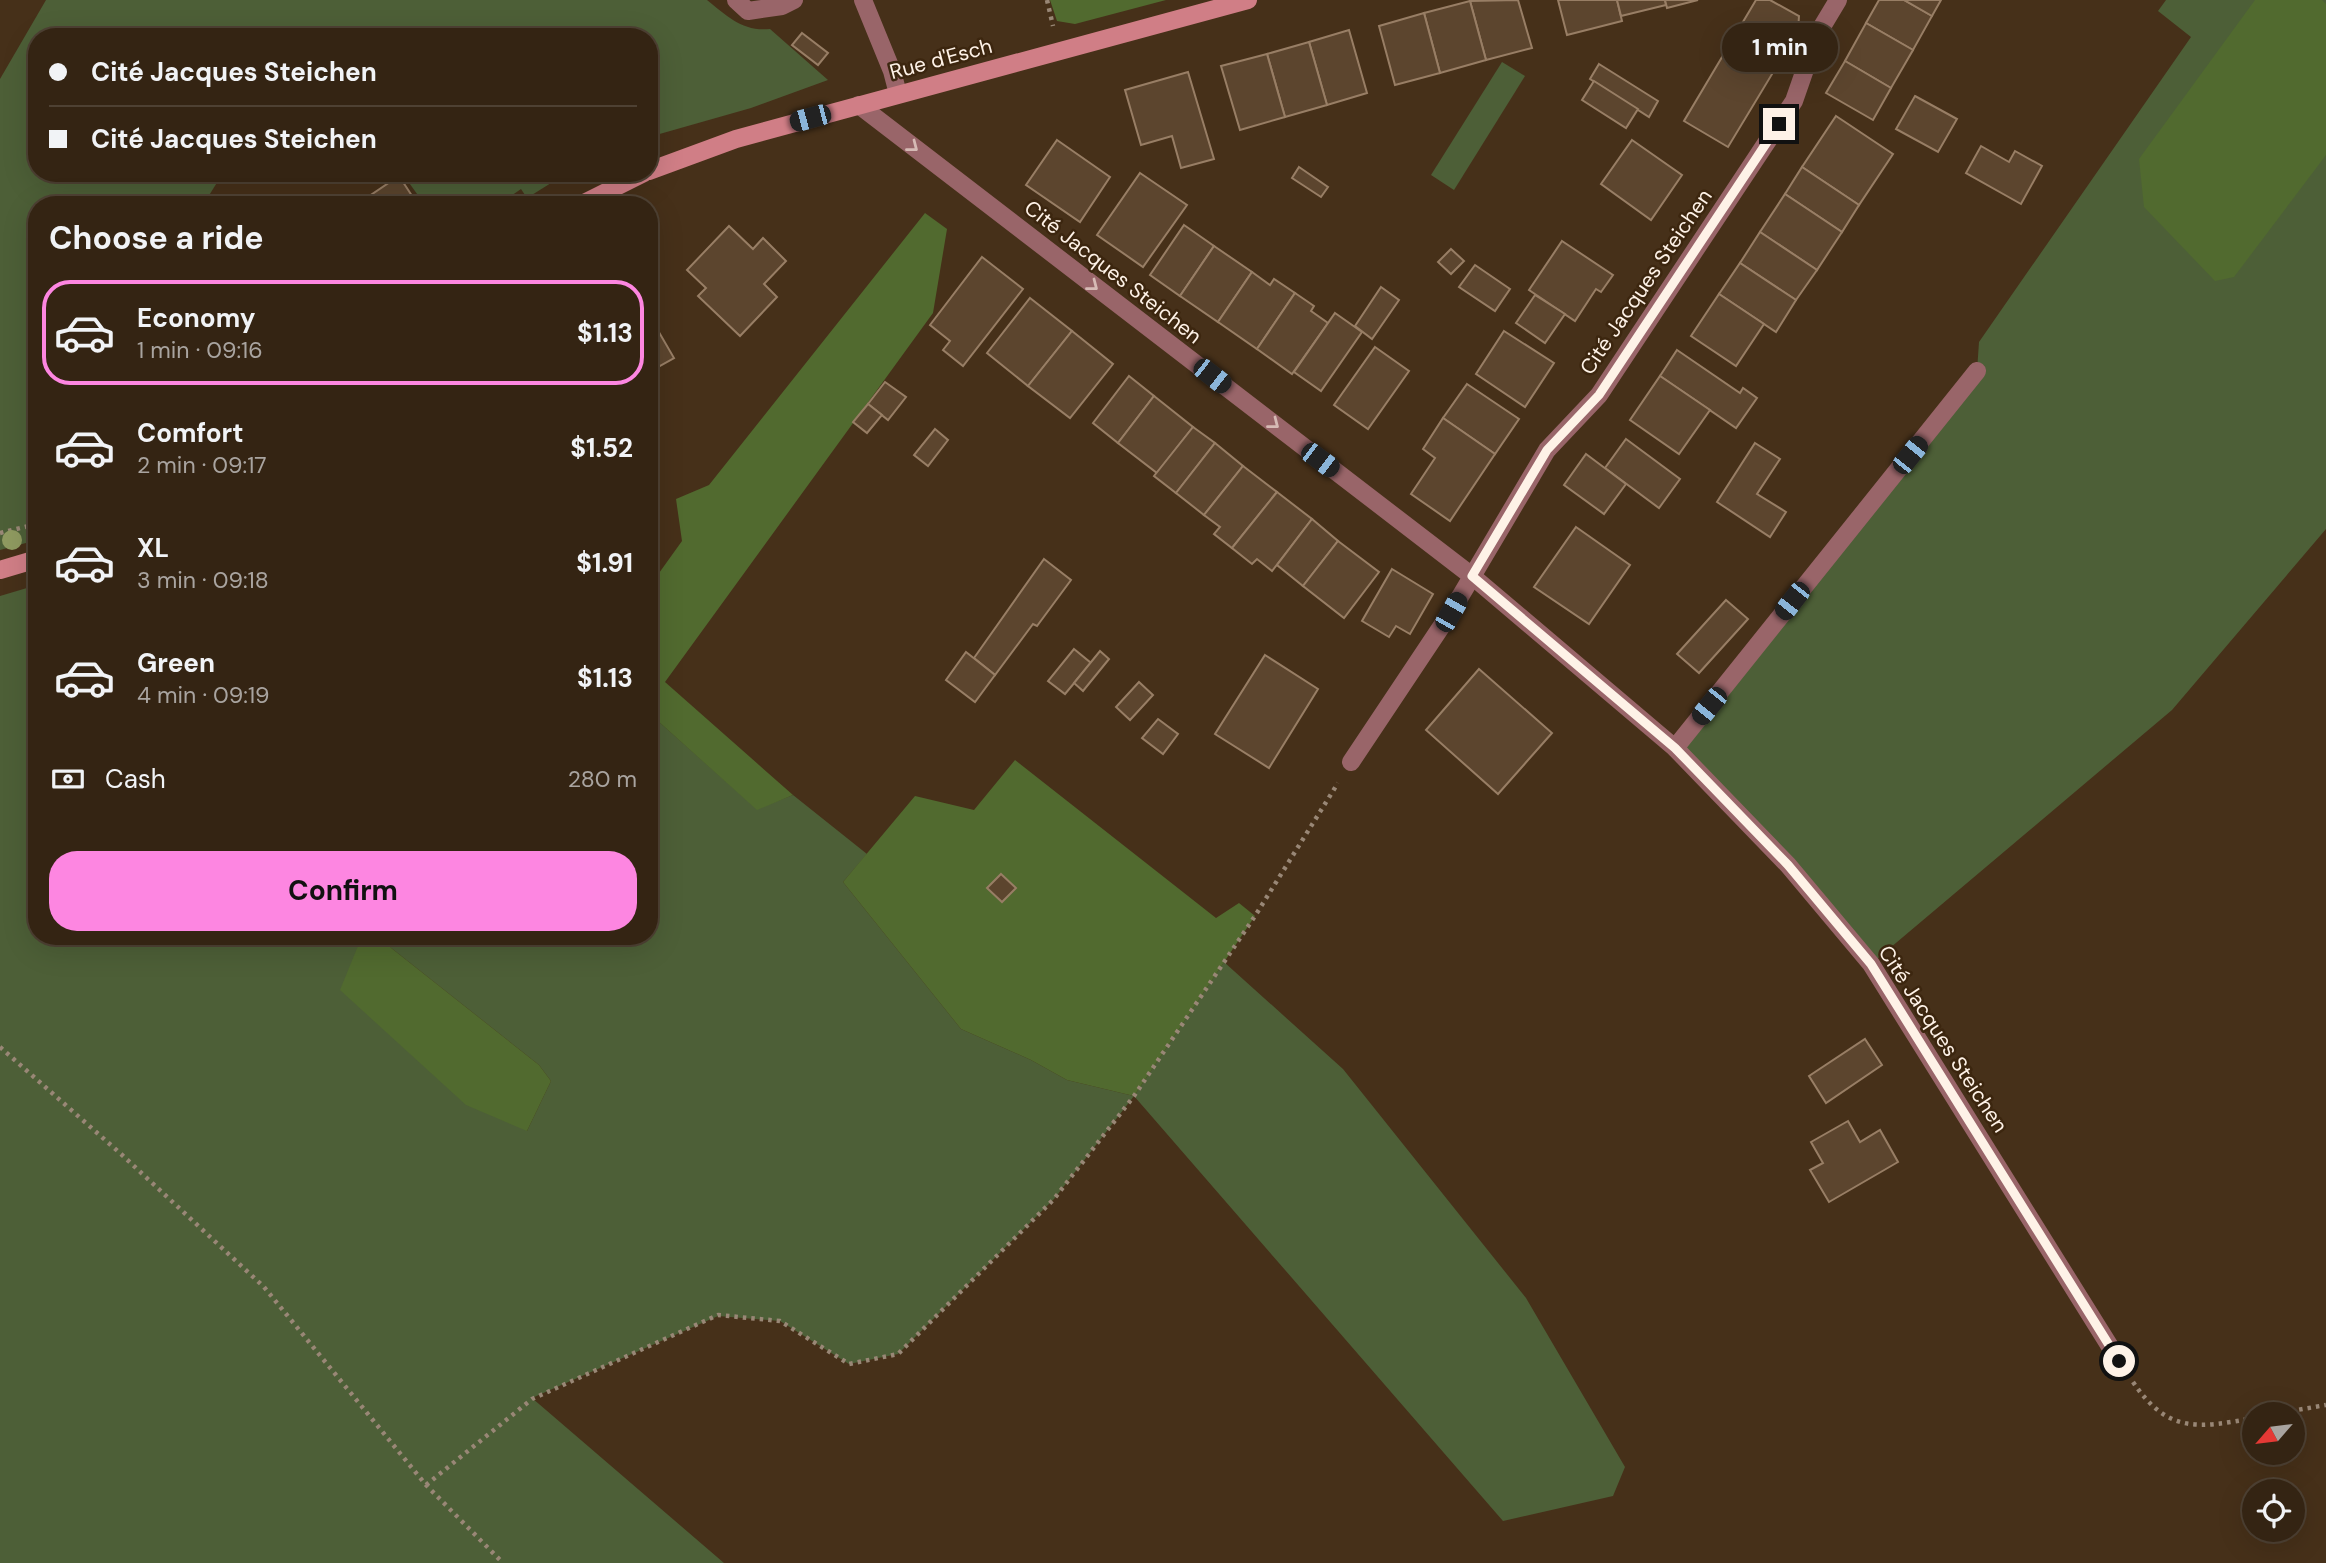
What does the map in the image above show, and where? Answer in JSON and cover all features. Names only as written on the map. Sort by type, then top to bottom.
[{"type":"main road","name":"Rue d'Esch","points":[[658,168],[736,138],[1248,0]]},
{"type":"main road","points":[[598,196],[626,182]]},
{"type":"main road","points":[[0,570],[28,562]]},
{"type":"street","points":[[736,0],[748,11],[782,6],[794,0]]},
{"type":"street","points":[[863,0],[892,71],[898,94]]},
{"type":"street","name":"Cité Jacques Steichen","points":[[1352,762],[1451,612],[1547,450],[1599,395],[1794,101],[1817,35],[1838,0]]},
{"type":"street","name":"Cité Jacques Steichen","points":[[859,105],[1472,576],[1675,748],[1788,865],[1871,964],[2119,1361]]},
{"type":"street","points":[[1675,748],[1977,371]]},
{"type":"path","points":[[0,533],[28,526]]},
{"type":"path","points":[[426,1485],[532,1399],[718,1315],[780,1321],[849,1364],[898,1354],[1054,1199],[1126,1106],[1255,916],[1352,762]]},
{"type":"path","points":[[0,1047],[121,1154],[264,1287],[426,1485],[503,1563]]},
{"type":"path","points":[[2119,1361],[2147,1402],[2174,1422],[2217,1424],[2242,1420]]},
{"type":"path","points":[[2305,1409],[2326,1405]]},
{"type":"green space","points":[[46,0],[707,0],[743,25],[770,29],[828,80],[751,108],[658,134],[658,28],[30,28]]},
{"type":"green space","points":[[1050,0],[1166,0],[1075,24],[1057,21]]},
{"type":"green space","points":[[2166,0],[2326,0],[2326,529],[2172,710],[1871,964],[1675,748],[1977,371],[1979,342],[2191,37],[2158,11]]},
{"type":"green space","points":[[2255,0],[2322,0],[2326,4],[2326,155],[2234,277],[2215,281],[2144,207],[2139,159]]},
{"type":"green space","points":[[28,31],[28,182],[217,182],[209,196],[28,196],[28,542],[0,550],[0,79]]},
{"type":"green space","points":[[1502,62],[1525,76],[1454,190],[1431,175]]},
{"type":"green space","points":[[408,182],[553,182],[530,196],[526,196],[521,189],[511,196],[419,196]]},
{"type":"green space","points":[[925,213],[947,229],[933,313],[665,682],[793,795],[757,810],[658,721],[658,574],[682,541],[676,499],[709,485]]},
{"type":"green space","points":[[28,588],[28,945],[658,945],[658,721],[757,809],[793,795],[867,854],[843,882],[961,1029],[1031,1060],[1067,1080],[1134,1096],[1054,1199],[898,1354],[849,1364],[780,1321],[718,1316],[532,1398],[724,1563],[0,1563],[0,596]],"holes":[[[390,947],[539,1065],[551,1081],[527,1131]]]},
{"type":"green space","points":[[1015,760],[1216,918],[1239,903],[1255,916],[1134,1096],[1067,1080],[1031,1060],[961,1029],[843,882],[915,796],[974,810]]},
{"type":"green space","points":[[358,946],[390,947],[539,1065],[551,1081],[527,1131],[466,1105],[340,990]]},
{"type":"green space","points":[[1224,962],[1343,1069],[1526,1298],[1625,1467],[1613,1496],[1503,1521],[1134,1096]]},
{"type":"building","points":[[1518,0],[1532,48],[1486,60],[1470,1]]},
{"type":"building","points":[[1558,0],[1617,0],[1622,21],[1567,35]]},
{"type":"building","points":[[1617,0],[1665,0],[1666,5],[1621,16]]},
{"type":"building","points":[[1665,0],[1698,0],[1667,8]]},
{"type":"building","points":[[1756,0],[1770,0],[1799,16],[1798,31],[1728,147],[1684,121]]},
{"type":"building","points":[[1879,0],[1904,0],[1932,16],[1913,50],[1866,23]]},
{"type":"building","points":[[1904,0],[1941,0],[1932,16]]},
{"type":"building","points":[[1470,1],[1486,60],[1440,73],[1424,13]]},
{"type":"building","points":[[1424,13],[1440,73],[1395,85],[1379,26]]},
{"type":"building","points":[[1866,23],[1913,50],[1891,88],[1845,61]]},
{"type":"building","points":[[1349,30],[1367,93],[1327,105],[1309,42]]},
{"type":"building","points":[[802,33],[828,53],[818,65],[792,45]]},
{"type":"building","points":[[1309,42],[1327,105],[1285,117],[1267,54]]},
{"type":"building","points":[[1267,54],[1285,117],[1240,130],[1221,66]]},
{"type":"building","points":[[1845,61],[1891,88],[1873,120],[1826,93]]},
{"type":"building","points":[[1599,64],[1658,101],[1649,117],[1590,79]]},
{"type":"building","points":[[1188,72],[1214,159],[1181,168],[1172,136],[1141,145],[1125,90]]},
{"type":"building","points":[[1594,81],[1638,109],[1626,128],[1582,100]]},
{"type":"building","points":[[1915,96],[1957,119],[1938,152],[1896,129]]},
{"type":"building","points":[[1836,116],[1893,154],[1859,205],[1802,167]]},
{"type":"building","points":[[1057,140],[1110,177],[1080,222],[1026,185]]},
{"type":"building","points":[[1632,140],[1682,175],[1651,220],[1601,184]]},
{"type":"building","points":[[1981,146],[2009,162],[2015,151],[2042,166],[2021,204],[1966,173]]},
{"type":"building","points":[[1299,167],[1328,187],[1321,197],[1292,178]]},
{"type":"building","points":[[1802,167],[1859,205],[1842,232],[1785,194]]},
{"type":"building","points":[[1140,173],[1187,205],[1143,267],[1097,235]]},
{"type":"building","points":[[390,182],[403,182],[412,196],[369,196]]},
{"type":"building","points":[[1785,194],[1842,232],[1817,270],[1760,232]]},
{"type":"building","points":[[1184,225],[1214,246],[1180,296],[1150,275]]},
{"type":"building","points":[[729,226],[753,249],[763,238],[786,261],[764,284],[777,297],[740,336],[698,296],[706,288],[687,270]]},
{"type":"building","points":[[1760,232],[1817,270],[1796,300],[1740,263]]},
{"type":"building","points":[[1562,241],[1613,275],[1601,292],[1596,289],[1575,321],[1529,290]]},
{"type":"building","points":[[1214,246],[1252,272],[1218,322],[1180,296]]},
{"type":"building","points":[[1451,249],[1464,261],[1451,274],[1438,262]]},
{"type":"building","points":[[982,257],[1023,289],[963,366],[943,350],[950,341],[930,325]]},
{"type":"building","points":[[1740,263],[1796,300],[1776,332],[1719,294]]},
{"type":"building","points":[[1475,265],[1510,289],[1495,311],[1459,287]]},
{"type":"building","points":[[1252,272],[1270,285],[1274,279],[1295,293],[1257,349],[1218,322]]},
{"type":"building","points":[[1381,287],[1399,300],[1372,339],[1355,326]]},
{"type":"building","points":[[1295,293],[1314,306],[1311,311],[1328,323],[1292,374],[1257,349]]},
{"type":"building","points":[[1719,294],[1764,324],[1736,366],[1691,336]]},
{"type":"building","points":[[1535,295],[1565,314],[1545,343],[1516,323]]},
{"type":"building","points":[[1030,298],[1072,331],[1028,386],[987,353]]},
{"type":"building","points":[[1335,313],[1362,332],[1321,391],[1294,372]]},
{"type":"building","points":[[658,330],[674,358],[658,367]]},
{"type":"building","points":[[1072,331],[1113,364],[1070,418],[1028,386]]},
{"type":"building","points":[[1504,331],[1554,363],[1525,407],[1476,374]]},
{"type":"building","points":[[1375,347],[1409,371],[1368,429],[1334,405]]},
{"type":"building","points":[[1677,350],[1740,393],[1743,388],[1757,398],[1736,428],[1660,376]]},
{"type":"building","points":[[1129,376],[1154,396],[1118,443],[1093,423]]},
{"type":"building","points":[[1660,376],[1710,410],[1679,454],[1630,420]]},
{"type":"building","points":[[885,382],[906,397],[888,420],[868,404]]},
{"type":"building","points":[[1467,384],[1519,419],[1495,454],[1443,418]]},
{"type":"building","points":[[1154,396],[1193,427],[1157,473],[1118,443]]},
{"type":"building","points":[[868,404],[882,415],[867,433],[853,422]]},
{"type":"building","points":[[1443,418],[1495,454],[1450,521],[1411,494],[1435,458],[1423,449]]},
{"type":"building","points":[[1193,427],[1215,443],[1176,493],[1154,476]]},
{"type":"building","points":[[935,429],[948,440],[928,466],[914,455]]},
{"type":"building","points":[[1626,439],[1680,479],[1659,508],[1605,468]]},
{"type":"building","points":[[1215,443],[1243,466],[1204,515],[1176,493]]},
{"type":"building","points":[[1755,443],[1780,459],[1757,494],[1786,512],[1770,537],[1717,502]]},
{"type":"building","points":[[1586,454],[1626,484],[1604,514],[1564,485]]},
{"type":"building","points":[[1243,466],[1277,492],[1232,548],[1214,534],[1220,527],[1204,515]]},
{"type":"building","points":[[1277,492],[1312,519],[1272,571],[1257,559],[1252,564],[1232,548]]},
{"type":"building","points":[[1312,519],[1338,541],[1303,586],[1277,565]]},
{"type":"building","points":[[1576,527],[1630,565],[1589,624],[1534,587]]},
{"type":"building","points":[[1338,541],[1379,572],[1344,618],[1303,586]]},
{"type":"building","points":[[1044,559],[1071,580],[1037,626],[1033,624],[995,675],[974,658]]},
{"type":"building","points":[[1392,569],[1433,594],[1410,634],[1396,626],[1389,637],[1362,621]]},
{"type":"building","points":[[1726,600],[1748,619],[1699,673],[1677,654]]},
{"type":"building","points":[[1074,649],[1091,663],[1065,694],[1048,681]]},
{"type":"building","points":[[1100,651],[1109,659],[1083,691],[1074,683]]},
{"type":"building","points":[[966,652],[995,675],[975,702],[946,680]]},
{"type":"building","points":[[1265,655],[1318,689],[1269,768],[1215,734]]},
{"type":"building","points":[[1479,669],[1552,733],[1498,794],[1426,730]]},
{"type":"building","points":[[1139,682],[1153,695],[1130,720],[1116,707]]},
{"type":"building","points":[[1158,719],[1178,734],[1163,754],[1142,738]]},
{"type":"building","points":[[1001,874],[1016,888],[1002,902],[987,888]]},
{"type":"building","points":[[1865,1039],[1882,1065],[1826,1103],[1809,1076]]},
{"type":"building","points":[[1848,1121],[1860,1142],[1880,1130],[1898,1162],[1829,1202],[1810,1170],[1823,1163],[1811,1142]]},
{"type":"route","points":[[1779,124],[1599,395],[1547,450],[1472,576],[1675,748],[1788,865],[1871,964],[2119,1361]]}]
